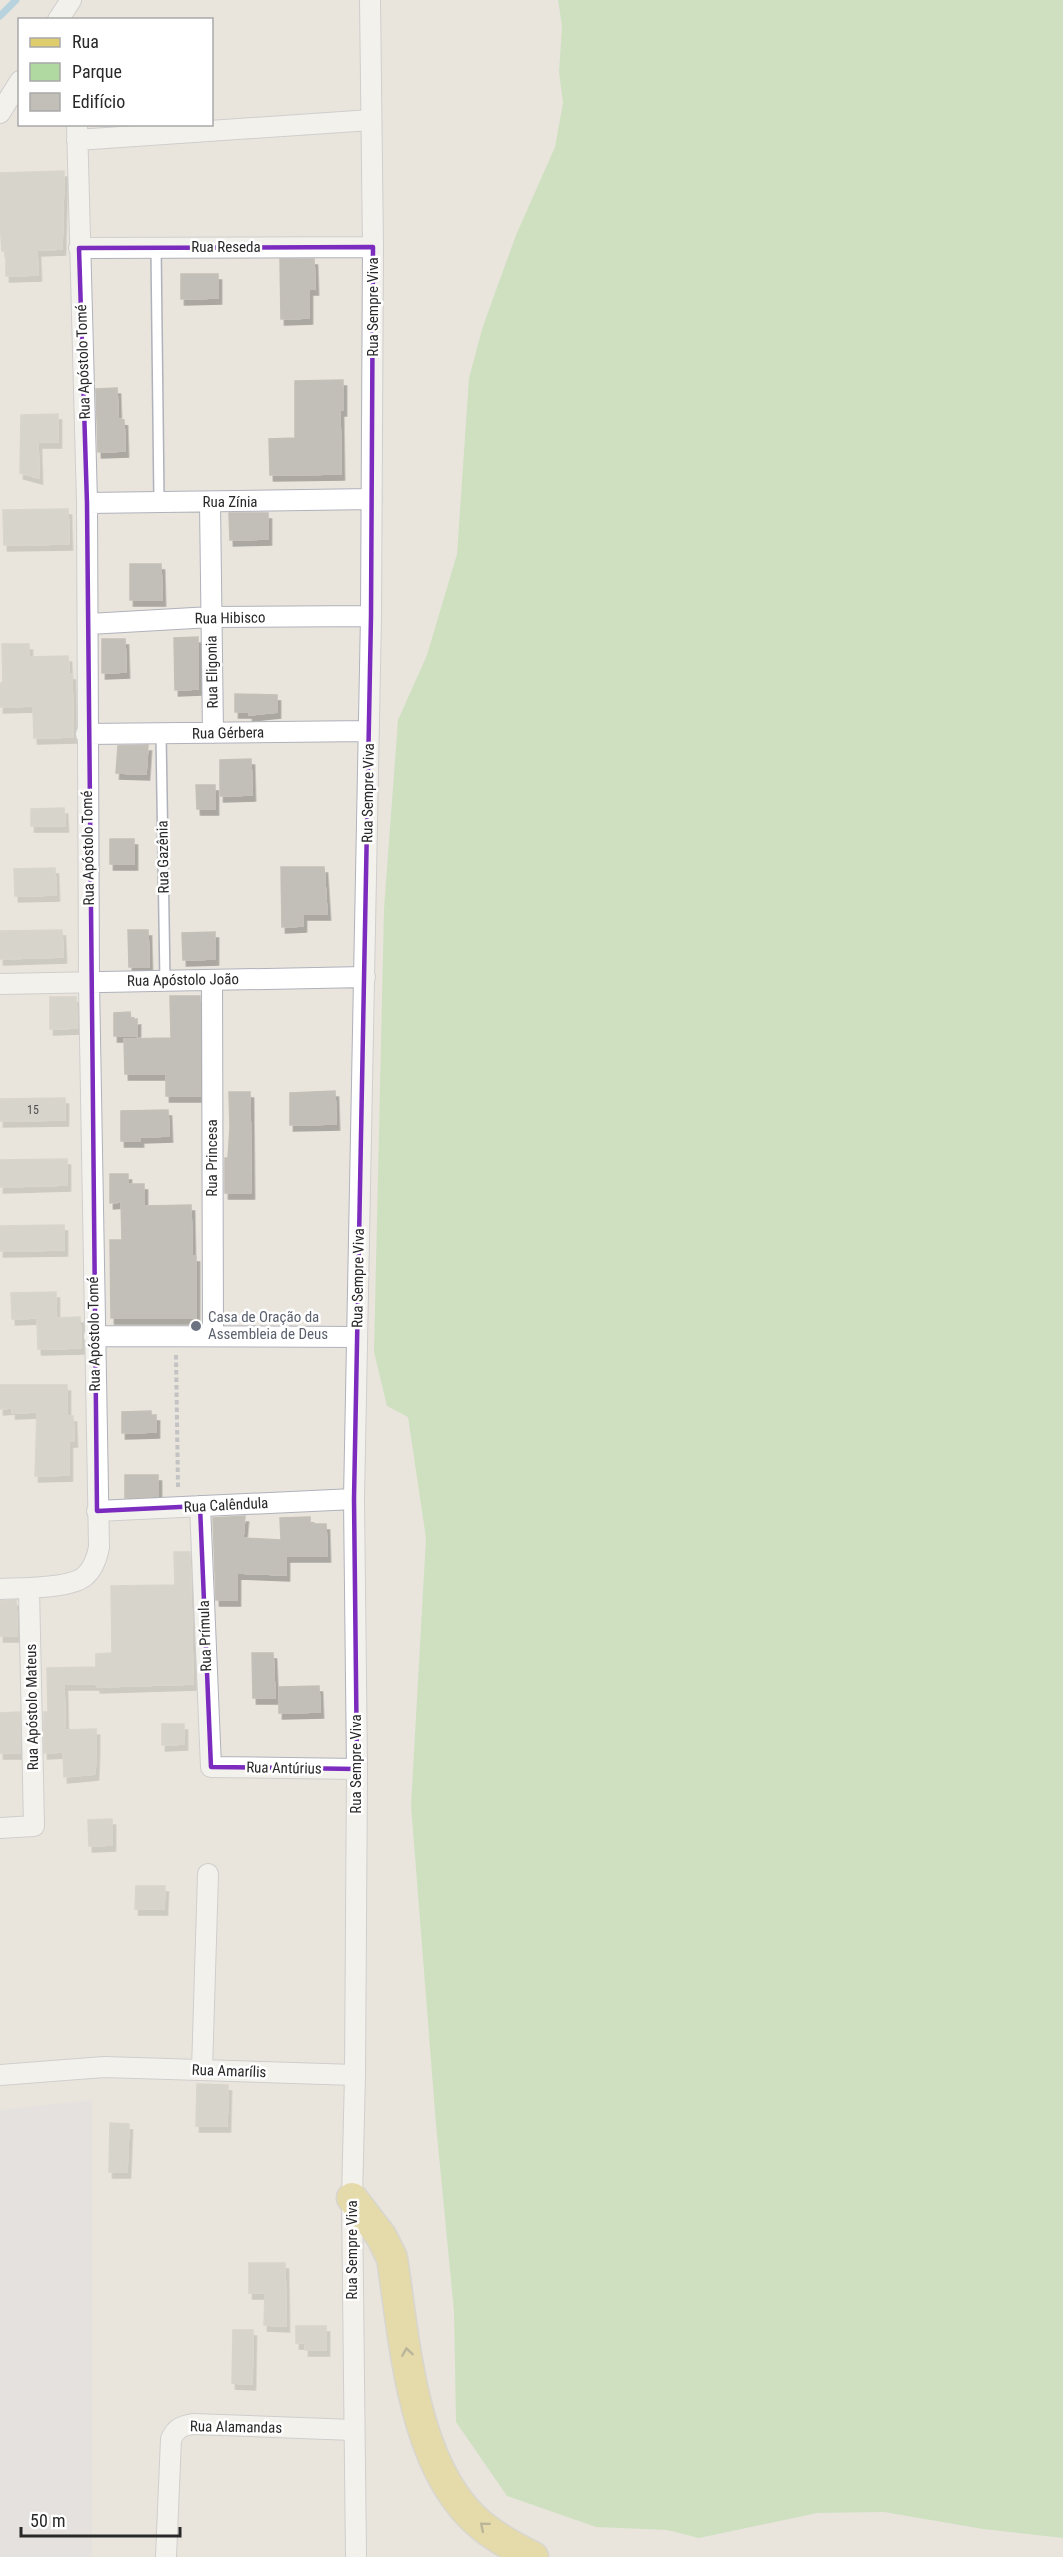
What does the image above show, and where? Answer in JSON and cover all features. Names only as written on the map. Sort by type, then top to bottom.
[{"type":"main road","points":[[352,2198],[381,2236],[392,2258],[417,2414],[441,2471],[451,2490],[480,2525],[506,2543],[533,2557]]},
{"type":"street","points":[[59,18],[71,0]]},
{"type":"street","name":"Rua Sempre Viva","points":[[356,2557],[352,2198],[357,1768],[354,1499],[371,616],[373,247],[370,0]]},
{"type":"street","points":[[0,113],[18,84]]},
{"type":"street","points":[[77,132],[371,120]]},
{"type":"street","name":"Rua Apóstolo Tomé","points":[[30,1588],[69,1583],[84,1578],[97,1560],[99,1547],[86,734],[89,624],[77,132]]},
{"type":"street","name":"Rua Reseda","points":[[79,248],[373,247]]},
{"type":"street","name":"Rua Zínia","points":[[87,503],[372,500]]},
{"type":"street","name":"Rua Eligonia","points":[[210,503],[213,734]]},
{"type":"street","name":"Rua Hibisco","points":[[89,624],[212,617],[371,616]]},
{"type":"street","name":"Rua Gérbera","points":[[86,734],[369,731]]},
{"type":"street","name":"Rua Apóstolo João","points":[[0,984],[365,976]]},
{"type":"street","name":"Rua Princesa","points":[[212,980],[213,1336]]},
{"type":"street","points":[[94,1336],[357,1337]]},
{"type":"street","name":"Rua Calêndula","points":[[97,1511],[354,1499]]},
{"type":"street","name":"Rua Prímula","points":[[200,1506],[211,1767]]},
{"type":"street","points":[[0,1589],[30,1588]]},
{"type":"street","name":"Rua Apóstolo Mateus","points":[[0,1828],[34,1826],[30,1588]]},
{"type":"street","name":"Rua Antúrius","points":[[211,1767],[357,1768]]},
{"type":"street","points":[[202,2070],[208,1874]]},
{"type":"street","name":"Rua Amarílis","points":[[0,2074],[104,2067],[355,2074]]},
{"type":"street","name":"Rua Alamandas","points":[[166,2557],[171,2439],[175,2431],[193,2424],[353,2430]]},
{"type":"lane","points":[[156,247],[159,501]]},
{"type":"lane","name":"Rua Gazênia","points":[[161,734],[165,981]]},
{"type":"path","points":[[176,1336],[178,1507]]},
{"type":"highlighted area","points":[[373,247],[371,616],[354,1499],[357,1769],[211,1767],[200,1506],[97,1511],[87,503],[79,248]]},
{"type":"shaded area","points":[[92,2100],[92,2557],[0,2557],[0,2110]]},
{"type":"green space","points":[[558,0],[1063,0],[1063,2538],[983,2529],[884,2512],[817,2513],[699,2538],[667,2530],[596,2527],[507,2496],[456,2422],[454,2311],[436,2125],[411,1805],[426,1538],[408,1417],[387,1406],[374,1352],[384,909],[398,720],[427,655],[457,554],[469,378],[483,326],[516,235],[555,147],[563,103],[559,72],[562,26]]},
{"type":"building","points":[[64,171],[62,249],[37,250],[38,275],[6,276],[6,251],[2,251],[0,222],[0,173]]},
{"type":"building","points":[[280,259],[314,259],[315,289],[309,289],[309,318],[281,319]]},
{"type":"building","points":[[181,274],[218,274],[218,298],[181,299]]},
{"type":"building","points":[[343,380],[343,410],[340,410],[341,474],[270,475],[269,439],[295,438],[295,381]]},
{"type":"building","points":[[117,388],[118,419],[124,420],[125,451],[98,452],[96,389]]},
{"type":"building","points":[[58,414],[58,442],[38,442],[39,478],[20,473],[21,415]]},
{"type":"building","points":[[68,509],[69,544],[4,545],[3,510]]},
{"type":"building","points":[[229,513],[268,513],[268,539],[230,540]]},
{"type":"building","points":[[130,564],[161,564],[162,600],[130,600]]},
{"type":"building","points":[[198,637],[198,689],[175,690],[174,638]]},
{"type":"building","points":[[102,639],[125,639],[126,672],[102,673]]},
{"type":"building","points":[[2,644],[29,644],[29,657],[68,656],[69,674],[72,674],[73,737],[34,738],[33,706],[0,707],[0,683],[3,683]]},
{"type":"building","points":[[235,694],[277,695],[277,712],[249,715],[249,712],[235,712]]},
{"type":"building","points":[[148,745],[146,774],[116,773],[118,746]]},
{"type":"building","points":[[251,759],[252,795],[220,796],[220,760]]},
{"type":"building","points":[[196,785],[215,785],[215,809],[197,809]]},
{"type":"building","points":[[64,808],[65,826],[31,826],[31,809]]},
{"type":"building","points":[[110,839],[134,839],[134,864],[110,864]]},
{"type":"building","points":[[281,867],[324,867],[327,914],[303,914],[303,926],[282,927]]},
{"type":"building","points":[[55,868],[56,895],[15,896],[14,869]]},
{"type":"building","points":[[62,930],[63,957],[0,959],[0,931]]},
{"type":"building","points":[[128,930],[148,930],[149,967],[129,967]]},
{"type":"building","points":[[215,932],[215,959],[183,960],[182,933]]},
{"type":"building","points":[[170,996],[200,996],[200,1096],[166,1096],[166,1074],[125,1074],[124,1039],[171,1038]]},
{"type":"building","points":[[50,997],[76,997],[77,1028],[50,1029]]},
{"type":"building","points":[[130,1012],[131,1020],[137,1019],[137,1036],[114,1036],[114,1013]]},
{"type":"building","points":[[335,1091],[336,1124],[290,1125],[290,1093]]},
{"type":"building","points":[[229,1092],[250,1092],[251,1193],[225,1193],[225,1158],[228,1158],[230,1127]]},
{"type":"building","points":[[65,1098],[65,1120],[0,1121],[0,1099]]},
{"type":"building","points":[[168,1110],[169,1136],[140,1137],[140,1141],[121,1141],[121,1111]]},
{"type":"building","points":[[67,1159],[67,1185],[0,1187],[0,1160]]},
{"type":"building","points":[[110,1174],[128,1174],[128,1184],[144,1184],[144,1206],[191,1205],[192,1256],[196,1256],[196,1318],[111,1318],[110,1240],[122,1240],[121,1202],[110,1203]]},
{"type":"building","points":[[64,1225],[64,1250],[0,1251],[0,1226]]},
{"type":"building","points":[[56,1292],[56,1318],[80,1317],[81,1348],[38,1349],[37,1318],[12,1319],[11,1293]]},
{"type":"building","points":[[0,1385],[67,1385],[67,1416],[73,1416],[74,1441],[69,1441],[69,1475],[35,1476],[37,1412],[12,1413],[12,1408],[0,1409]]},
{"type":"building","points":[[151,1411],[151,1415],[156,1415],[156,1432],[122,1433],[122,1412]]},
{"type":"building","points":[[125,1475],[158,1475],[158,1496],[125,1498]]},
{"type":"building","points":[[245,1516],[243,1538],[281,1540],[280,1518],[310,1517],[310,1524],[326,1524],[327,1556],[286,1556],[286,1575],[237,1573],[237,1600],[216,1600],[213,1518]]},
{"type":"building","points":[[174,1552],[190,1552],[193,1684],[97,1687],[96,1684],[64,1684],[65,1730],[96,1729],[96,1750],[95,1774],[64,1777],[63,1752],[44,1753],[44,1712],[48,1712],[47,1668],[96,1667],[96,1654],[112,1653],[111,1586],[175,1585]]},
{"type":"building","points":[[16,1600],[17,1636],[0,1636],[0,1601]]},
{"type":"building","points":[[252,1653],[273,1653],[275,1698],[253,1698]]},
{"type":"building","points":[[319,1686],[320,1712],[279,1713],[279,1687]]},
{"type":"building","points":[[20,1712],[20,1753],[0,1753],[0,1713]]},
{"type":"building","points":[[162,1724],[184,1724],[184,1744],[162,1745]]},
{"type":"building","points":[[112,1819],[112,1845],[89,1846],[88,1820]]},
{"type":"building","points":[[136,1886],[165,1886],[164,1909],[135,1909]]},
{"type":"building","points":[[197,2084],[228,2085],[227,2126],[196,2126]]},
{"type":"building","points":[[110,2123],[129,2124],[127,2172],[109,2172]]},
{"type":"building","points":[[249,2263],[285,2263],[286,2326],[264,2325],[265,2293],[249,2293]]},
{"type":"building","points":[[296,2326],[326,2326],[326,2350],[305,2350],[305,2343],[296,2343]]},
{"type":"building","points":[[233,2330],[253,2330],[252,2384],[232,2383]]},
{"type":"waterway","points":[[0,16],[16,0]]},
{"type":"place","name":"Casa de Oração da Assembleia de Deus","points":[[196,1326]]}]
